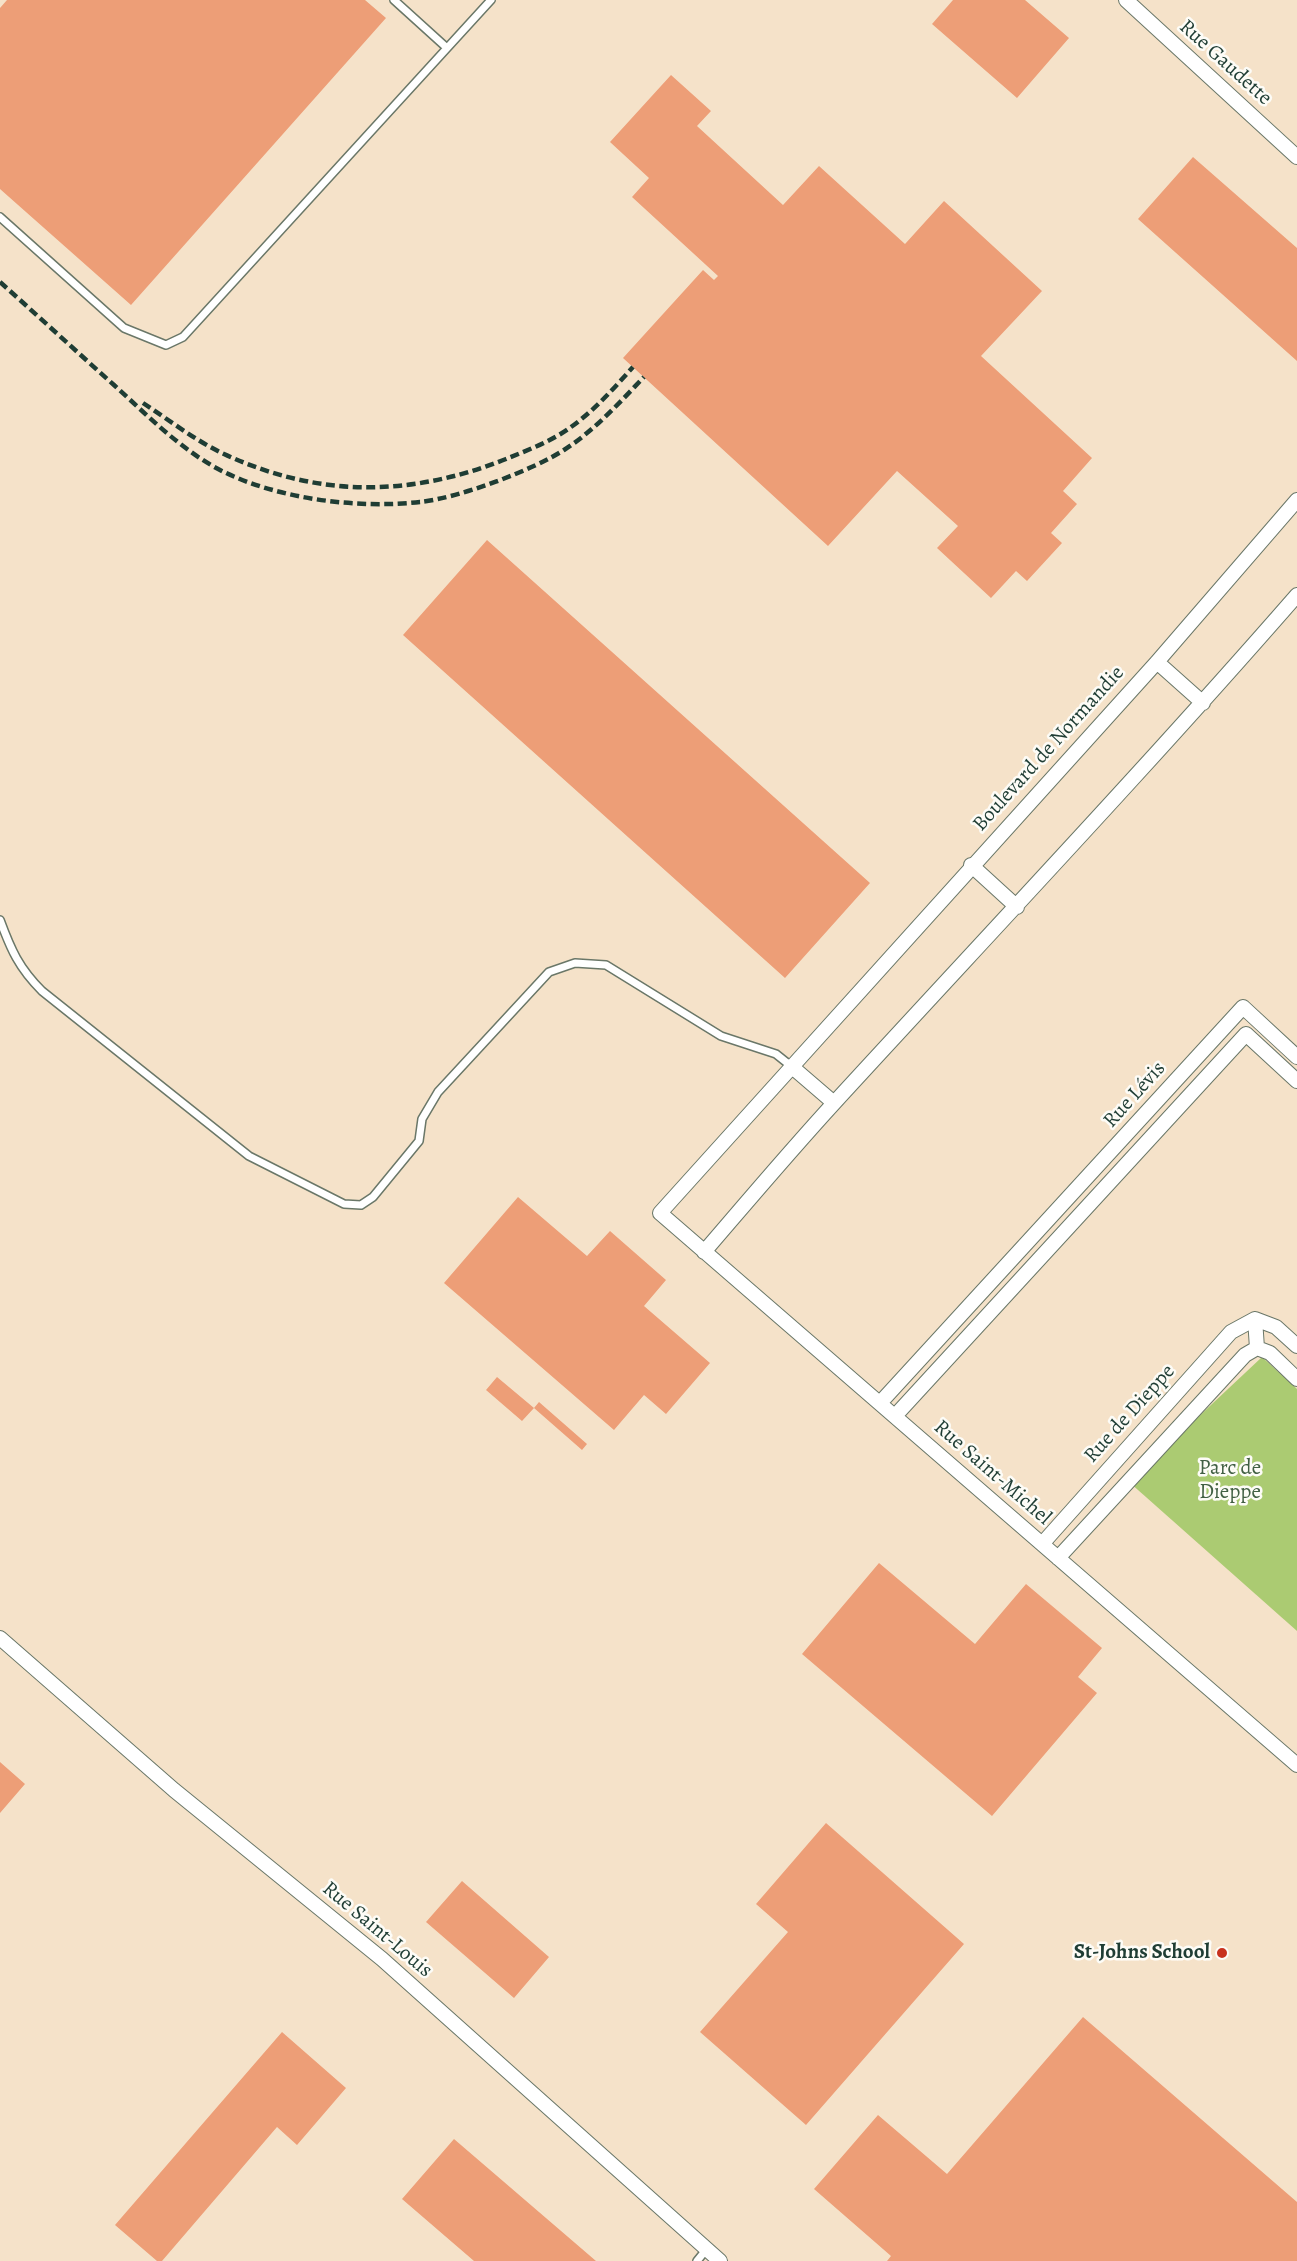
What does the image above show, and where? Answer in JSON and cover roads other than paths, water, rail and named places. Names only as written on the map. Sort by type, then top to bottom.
[{"type":"street","name":"Rue Gaudette","points":[[1126,0],[1297,157]]},
{"type":"street","name":"Boulevard de Normandie","points":[[660,1213],[1294,509]]},
{"type":"street","points":[[704,1252],[834,1103],[1203,703],[1297,595]]},
{"type":"street","points":[[1157,662],[1203,703]]},
{"type":"street","points":[[971,865],[1017,907]]},
{"type":"street","points":[[1243,1007],[1246,1034],[1297,1081]]},
{"type":"street","points":[[1243,1007],[1297,1057]]},
{"type":"street","name":"Rue Lévis","points":[[880,1403],[1243,1007]]},
{"type":"street","name":"Rue Lévis","points":[[895,1416],[1246,1034]]},
{"type":"street","points":[[791,1066],[834,1103]]},
{"type":"street","points":[[1057,1210],[1072,1224]]},
{"type":"street","name":"Rue Saint-Michel","points":[[660,1213],[1297,1765]]},
{"type":"street","points":[[1297,1346],[1276,1327],[1255,1319],[1257,1348],[1270,1353],[1297,1378]]},
{"type":"street","name":"Rue de Dieppe","points":[[1042,1544],[1231,1332],[1255,1319]]},
{"type":"street","name":"Rue de Dieppe","points":[[1058,1558],[1245,1355],[1257,1348]]},
{"type":"street","name":"Rue Saint-Louis","points":[[0,1638],[174,1790],[381,1959],[720,2261]]},
{"type":"lane","points":[[394,0],[447,48]]},
{"type":"lane","points":[[0,217],[124,328],[166,345],[183,337],[491,0]]},
{"type":"lane","points":[[0,920],[12,953],[26,975],[42,992],[249,1156],[344,1204],[361,1205],[373,1197],[418,1141],[422,1119],[438,1092],[549,972],[576,963],[606,965],[721,1036],[776,1054],[791,1066]]},
{"type":"lane","points":[[697,2261],[706,2250]]},
{"type":"railway","points":[[0,282],[151,420],[205,462],[242,480],[266,488],[292,495],[344,503],[396,504],[436,499],[494,482],[533,466],[564,450],[586,434],[644,377]]},
{"type":"railway","points":[[143,403],[214,449],[259,468],[295,479],[330,485],[400,486],[470,472],[548,441],[580,420],[633,367]]},
{"type":"place","name":"St-Johns School","points":[[1222,1953]]},
{"type":"park label","name":"Parc de Dieppe","points":[[1230,1481]]}]
